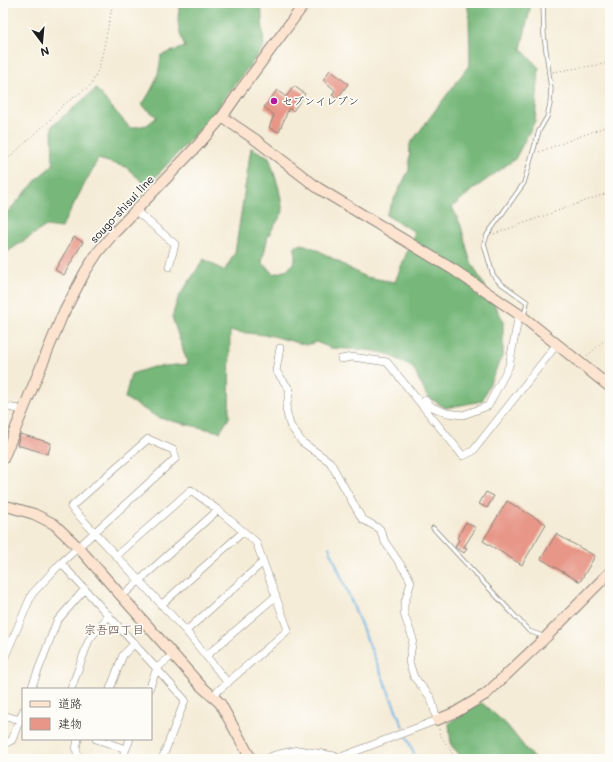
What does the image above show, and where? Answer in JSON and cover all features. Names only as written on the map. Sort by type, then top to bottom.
[{"type":"street","name":"sougo-shisui line","points":[[3,459],[72,294],[98,252],[114,233],[198,145],[222,117],[305,3]]},
{"type":"street","points":[[222,117],[256,140],[318,188],[454,270],[521,315],[610,388]]},
{"type":"street","points":[[136,211],[175,244],[169,267]]},
{"type":"street","points":[[425,400],[432,407],[447,413],[463,415],[488,406],[509,366],[521,315]]},
{"type":"street","points":[[341,359],[352,357],[387,362],[463,456],[473,451],[557,344]]},
{"type":"street","points":[[280,348],[276,371],[290,390],[286,409],[290,425],[302,442],[330,462],[362,519],[380,529],[385,542],[411,582],[404,605],[404,614],[413,639],[409,662],[414,677],[431,698],[437,720]]},
{"type":"street","points":[[3,406],[23,410]]},
{"type":"street","points":[[3,661],[32,594],[61,563],[78,547],[94,533],[176,458],[172,450],[148,439],[70,507],[94,533],[186,631],[228,683]]},
{"type":"street","points":[[116,556],[191,490],[218,510],[256,542],[288,630],[212,696]]},
{"type":"street","points":[[3,504],[34,514],[54,524],[78,547],[201,686],[220,703],[251,759]]},
{"type":"street","points":[[122,596],[218,510]]},
{"type":"street","points":[[162,605],[243,532]]},
{"type":"street","points":[[186,631],[263,562]]},
{"type":"street","points":[[61,563],[158,668],[185,700],[162,759]]},
{"type":"street","points":[[265,759],[275,755],[298,750],[341,757],[456,712],[486,694],[546,637],[610,572]]},
{"type":"street","points":[[32,688],[57,621],[84,589]]},
{"type":"street","points":[[206,656],[276,596]]},
{"type":"street","points":[[71,688],[89,640],[109,615]]},
{"type":"street","points":[[110,688],[123,655],[135,643]]},
{"type":"street","points":[[149,688],[158,668],[174,654]]},
{"type":"street","points":[[3,715],[21,721],[12,740],[3,745]]},
{"type":"street","points":[[78,740],[76,749],[79,759]]},
{"type":"street","points":[[99,740],[126,749]]},
{"type":"street","points":[[122,759],[130,740]]},
{"type":"lane","points":[[521,315],[527,302],[499,282],[493,275],[484,244],[486,237],[524,183],[539,131],[547,116],[550,104],[551,90],[544,35],[543,3]]},
{"type":"lane","points":[[433,528],[529,632],[546,637]]},
{"type":"path","points":[[3,163],[49,121],[63,105],[91,85],[103,51],[113,3]]},
{"type":"path","points":[[549,73],[610,63]]},
{"type":"path","points":[[533,154],[610,125]]},
{"type":"path","points":[[486,237],[610,192]]},
{"type":"path","points":[[580,362],[610,335]]},
{"type":"path","points":[[437,720],[439,733],[456,759]]},
{"type":"green space","points":[[181,3],[261,3],[264,47],[205,124],[147,186],[126,167],[98,159],[61,228],[46,226],[7,252],[3,272],[3,217],[41,175],[53,165],[52,126],[96,89],[130,128],[147,125],[157,117],[142,105],[155,82],[159,70],[161,55],[185,47],[178,26],[178,15]]},
{"type":"green space","points":[[467,3],[530,3],[521,49],[539,68],[535,121],[515,159],[471,191],[452,207],[461,226],[470,260],[503,320],[503,354],[482,401],[445,408],[427,396],[413,368],[388,354],[367,350],[331,348],[316,342],[306,345],[273,336],[230,331],[229,418],[220,432],[159,418],[125,398],[131,374],[153,367],[188,364],[172,317],[178,298],[204,259],[224,271],[235,253],[251,148],[269,157],[279,189],[283,212],[268,236],[262,262],[273,274],[288,270],[295,260],[295,247],[302,244],[316,249],[365,277],[395,282],[415,232],[386,215],[409,170],[410,144],[470,64],[469,14]]},
{"type":"green space","points":[[482,703],[507,725],[534,759],[463,759],[451,745],[449,723],[469,709]]},
{"type":"building","points":[[330,70],[348,84],[337,99],[332,95],[335,90],[323,80]]},
{"type":"building","points":[[294,86],[305,94],[293,111],[289,108],[279,132],[269,128],[274,115],[264,107],[277,90],[286,97]]},
{"type":"building","points":[[74,237],[83,242],[64,275],[55,270]]},
{"type":"building","points":[[20,434],[51,443],[48,454],[17,445]]},
{"type":"building","points":[[486,492],[494,496],[487,508],[479,504]]},
{"type":"building","points":[[507,501],[546,524],[522,565],[483,541]]},
{"type":"building","points":[[466,522],[476,528],[464,547],[467,548],[464,553],[455,547],[459,540],[457,538]]},
{"type":"building","points":[[556,534],[595,556],[580,582],[541,559]]},
{"type":"waterway","points":[[329,547],[403,727]]},
{"type":"waterway","points":[[407,737],[416,759]]},
{"type":"place","name":"セブンイレブン","points":[[274,101]]},
{"type":"district","name":"宗吾四丁目","points":[[114,630]]}]
